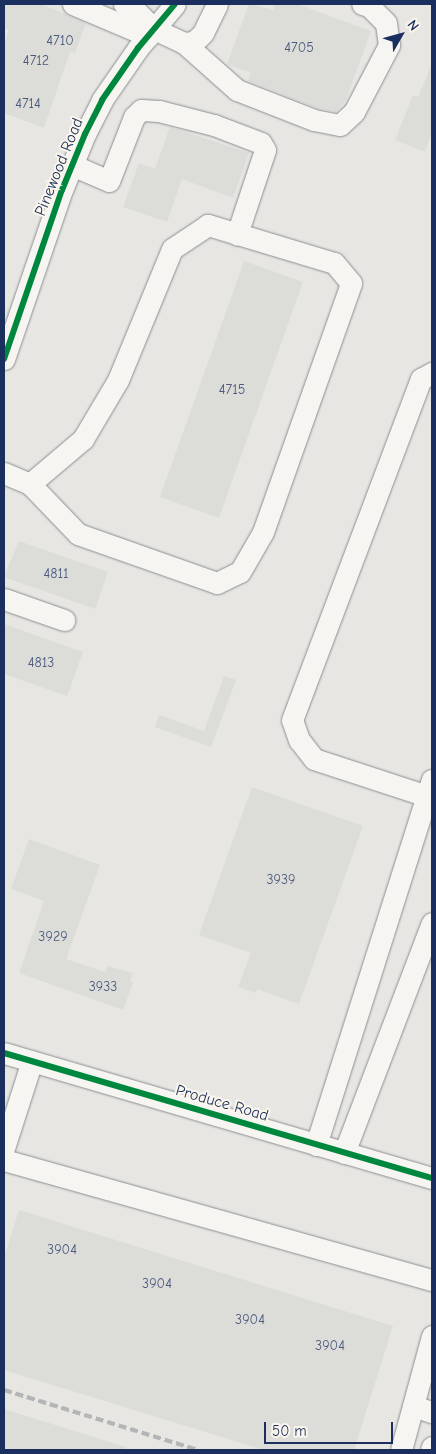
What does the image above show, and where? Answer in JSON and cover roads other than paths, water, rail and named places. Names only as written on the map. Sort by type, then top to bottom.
[{"type":"street","points":[[73,4],[184,43],[237,90],[314,120],[340,125],[354,112],[389,45],[386,23],[369,6],[362,4]]},
{"type":"street","points":[[124,4],[134,9],[151,32]]},
{"type":"street","name":"Pinewood Road","points":[[4,359],[72,165],[102,100],[151,32],[175,4]]},
{"type":"street","points":[[184,43],[194,42],[203,34],[216,4]]},
{"type":"street","points":[[72,165],[108,181],[134,117],[141,110],[158,111],[214,125],[261,142],[265,150],[237,234]]},
{"type":"street","points":[[4,473],[30,484],[78,534],[217,584],[240,572],[263,532],[352,283],[334,263],[208,225],[172,249],[118,380],[83,439],[30,484]]},
{"type":"street","points":[[316,1145],[430,788],[314,760],[299,740],[292,720],[421,379],[432,373]]},
{"type":"street","points":[[4,599],[64,620]]},
{"type":"street","points":[[344,1153],[432,923]]},
{"type":"street","name":"Produce Road","points":[[4,1053],[432,1178]]},
{"type":"street","points":[[4,1148],[32,1061]]},
{"type":"street","points":[[4,1160],[432,1280]]},
{"type":"street","points":[[401,1450],[423,1409],[432,1336]]},
{"type":"railway","points":[[4,1390],[198,1450]]}]
